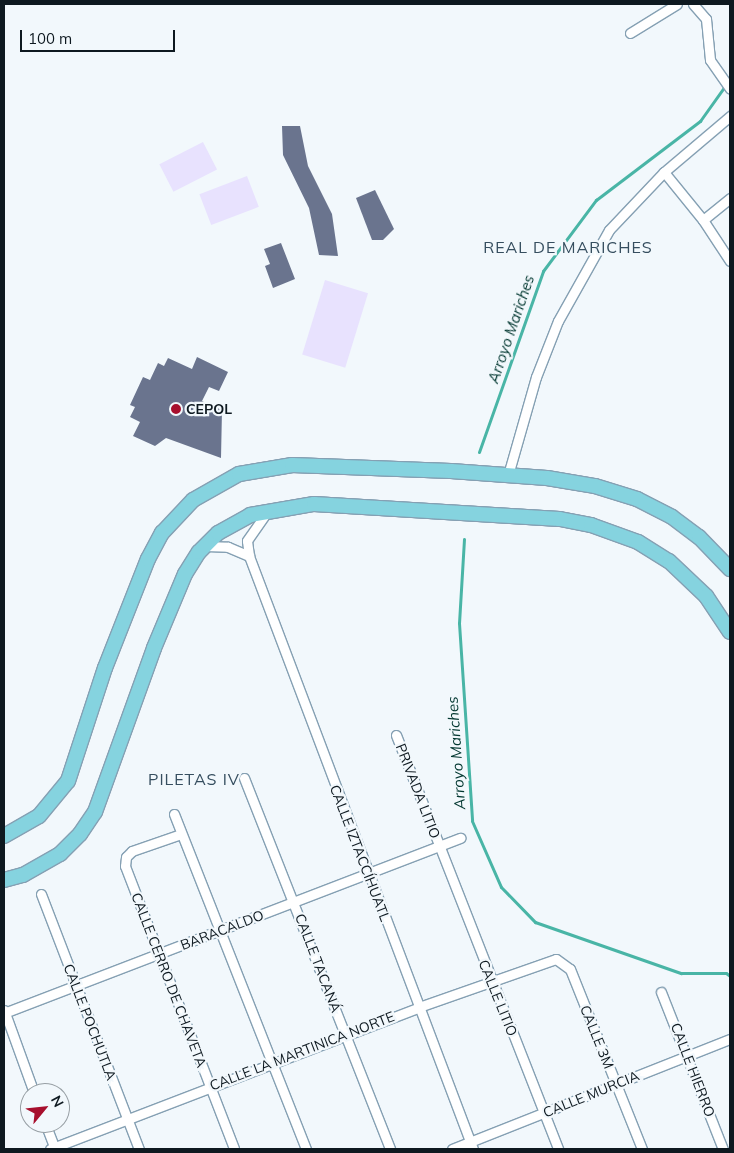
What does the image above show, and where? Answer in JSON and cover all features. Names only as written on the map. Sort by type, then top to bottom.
[{"type":"main road","points":[[4,836],[39,816],[68,781],[105,668],[148,559],[171,521],[205,491],[248,471],[280,466],[508,475],[596,486],[637,499],[686,526],[730,569]]},
{"type":"main road","points":[[4,880],[23,875],[60,854],[80,834],[96,812],[174,599],[185,574],[204,546],[229,525],[268,510],[314,504],[552,519],[591,525],[638,542],[669,561],[695,584],[728,626]]},
{"type":"street","points":[[630,32],[677,4]]},
{"type":"street","points":[[693,4],[706,19],[710,60],[730,88]]},
{"type":"street","points":[[508,475],[536,376],[558,321],[609,230],[664,172],[730,116]]},
{"type":"street","points":[[664,172],[703,220],[730,261]]},
{"type":"street","points":[[703,220],[730,198]]},
{"type":"street","name":"CALLE IZTACCÍHUATL","points":[[268,510],[247,541],[249,556],[367,873],[472,1146]]},
{"type":"street","points":[[204,546],[228,547],[249,556]]},
{"type":"street","name":"PRIVADA LITIO","points":[[396,736],[439,847]]},
{"type":"street","name":"CALLE TACANÁ","points":[[244,778],[390,1149]]},
{"type":"street","points":[[174,814],[222,931],[306,1149]]},
{"type":"street","name":"CALLE CERRO DE CHAVETA","points":[[182,834],[132,851],[126,857],[126,866],[234,1149]]},
{"type":"street","name":"BARACALDO","points":[[4,1012],[222,931],[461,838]]},
{"type":"street","name":"CALLE LITIO","points":[[439,847],[558,1149]]},
{"type":"street","name":"CALLE POCHUTLA","points":[[41,894],[139,1149]]},
{"type":"street","name":"CALLE LA MARTINICA NORTE","points":[[53,1149],[419,1007],[491,980],[556,959]]},
{"type":"street","name":"CALLE 3M","points":[[556,959],[570,969],[642,1149]]},
{"type":"street","name":"CALLE HIERRO","points":[[661,992],[724,1149]]},
{"type":"street","points":[[4,1012],[30,1083]]},
{"type":"street","name":"CALLE MURCIA","points":[[452,1149],[472,1146],[544,1113],[730,1039]]},
{"type":"street","points":[[48,1133],[53,1149]]},
{"type":"shaded area","points":[[203,142],[217,170],[173,192],[159,164]]},
{"type":"shaded area","points":[[247,176],[259,207],[211,225],[199,194]]},
{"type":"shaded area","points":[[325,280],[368,293],[345,368],[302,355]]},
{"type":"building","points":[[282,126],[300,126],[308,166],[332,214],[338,256],[319,255],[309,208],[283,155]]},
{"type":"building","points":[[375,190],[394,229],[383,240],[372,240],[356,198]]},
{"type":"building","points":[[281,243],[295,279],[273,288],[265,266],[270,264],[264,249]]},
{"type":"building","name":"CEPOL","points":[[197,357],[228,372],[219,391],[209,387],[202,401],[222,410],[221,458],[166,438],[155,446],[133,436],[140,422],[130,417],[135,407],[130,405],[143,377],[150,380],[158,363],[164,366],[168,358],[192,369]]},
{"type":"waterway","name":"Arroyo Mariches","points":[[479,452],[543,271],[596,200],[700,121],[730,79]]},
{"type":"waterway","name":"Arroyo Mariches","points":[[464,539],[459,623],[472,821],[501,887],[535,922],[681,973],[726,973],[730,976]]},
{"type":"place","name":"CEPOL","points":[[176,409]]},
{"type":"district","name":"REAL DE MARICHES","points":[[568,247]]},
{"type":"district","name":"PILETAS IV","points":[[194,779]]}]
